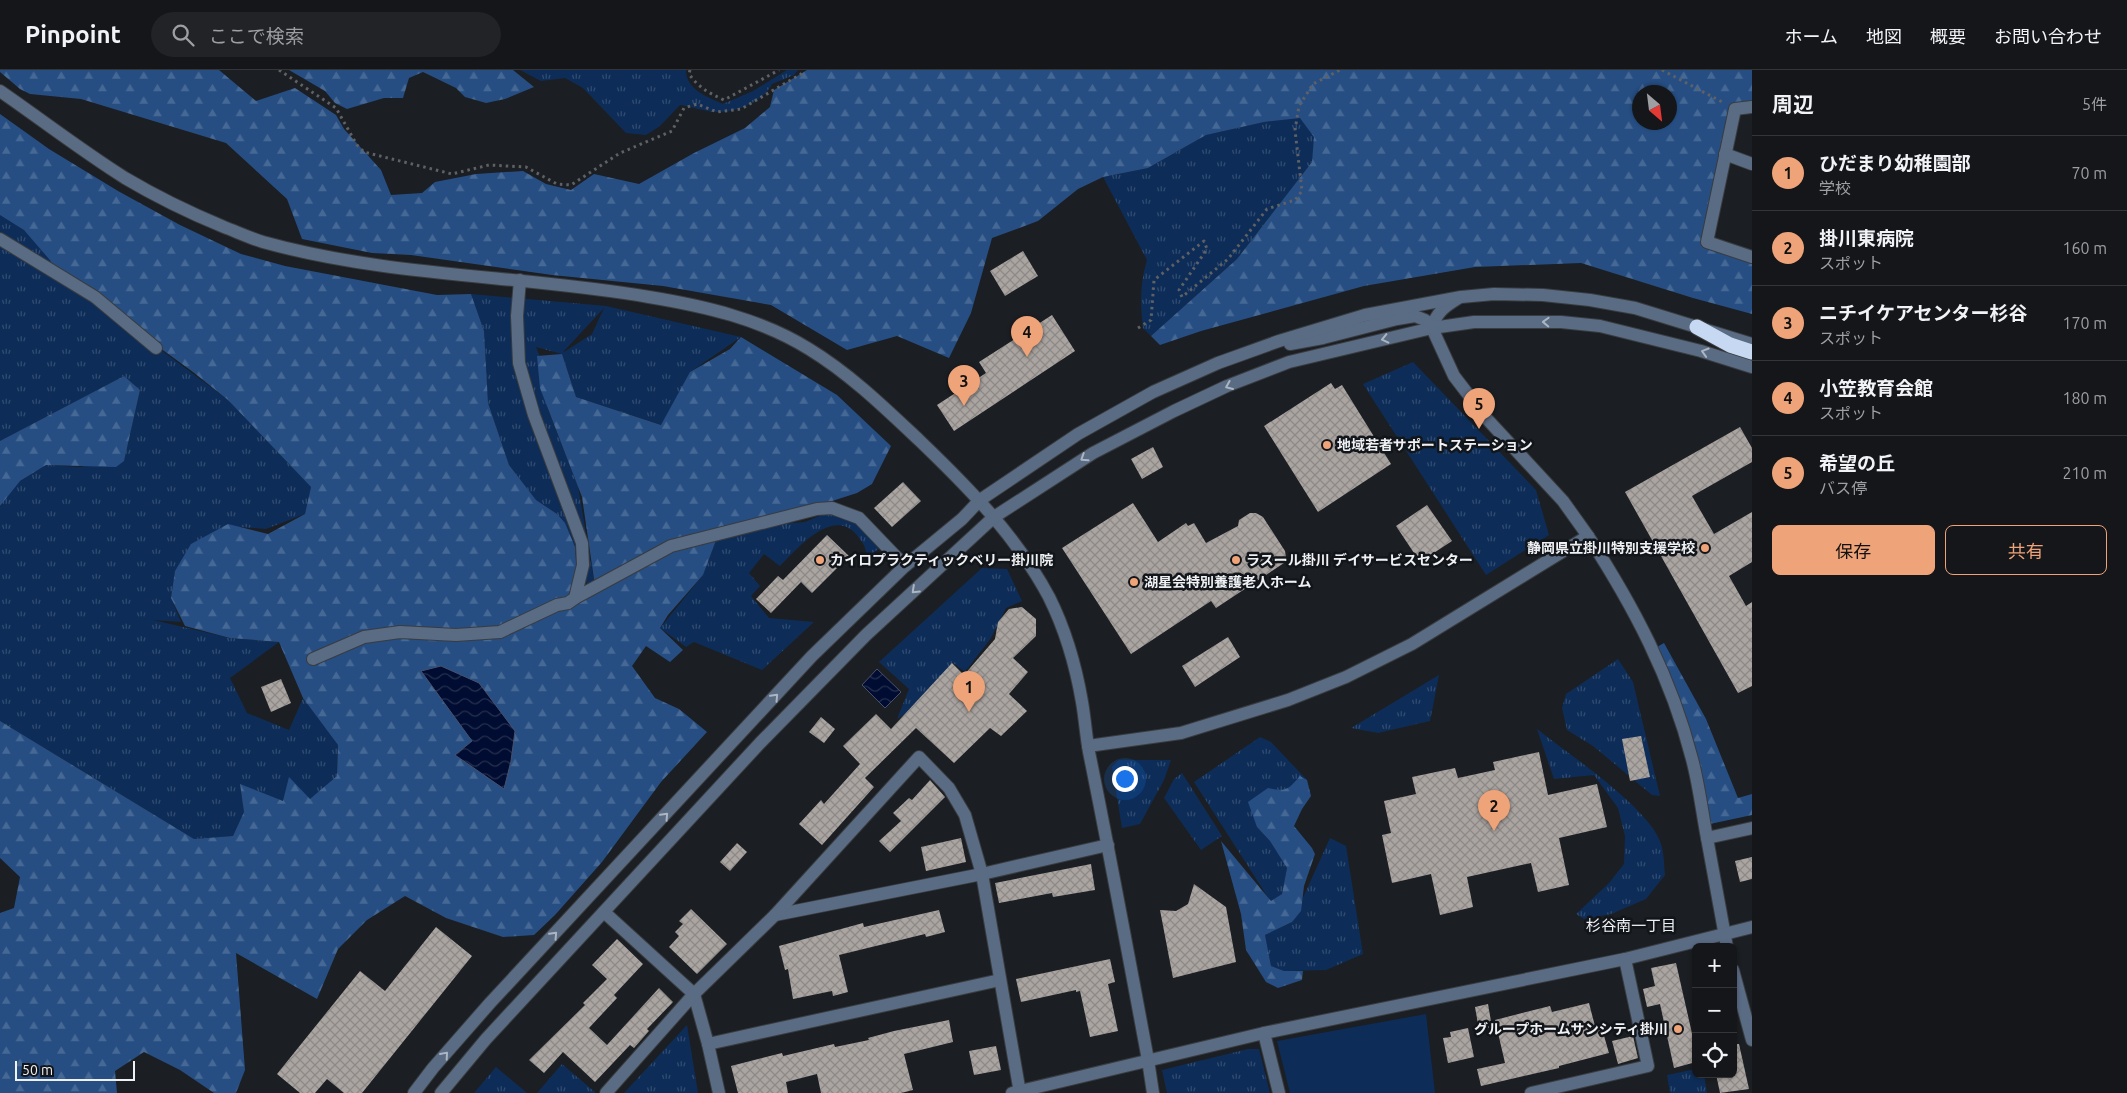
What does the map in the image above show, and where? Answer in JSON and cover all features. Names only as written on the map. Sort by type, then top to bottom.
[{"type":"highway","points":[[1697,327],[1730,345],[1752,352]]},
{"type":"street","points":[[0,91],[124,177],[188,212],[259,241],[324,257],[393,267],[614,291],[680,302],[729,314],[770,329],[808,348],[850,378],[962,481],[980,500],[1017,547],[1049,598],[1067,641],[1082,700],[1088,746],[1148,1060],[1152,1093]]},
{"type":"street","points":[[1752,108],[1735,109],[1707,242],[1752,257]]},
{"type":"street","points":[[1725,154],[1752,164]]},
{"type":"street","points":[[0,239],[95,297],[156,348]]},
{"type":"street","points":[[520,280],[517,316],[518,363],[534,415],[582,543],[583,565],[575,598]]},
{"type":"street","points":[[414,1093],[490,1004],[805,664],[905,566],[962,519],[980,500],[1071,438],[1145,397],[1218,363],[1253,350],[1318,328],[1365,316],[1461,297],[1494,294],[1543,295],[1590,300],[1635,308],[1752,344]]},
{"type":"street","points":[[1432,328],[1434,318],[1440,311],[1461,297]]},
{"type":"street","points":[[1253,350],[1323,338],[1415,316],[1425,320],[1432,328],[1454,376],[1487,419],[1563,501],[1617,581],[1648,636],[1674,700],[1693,760],[1726,943]]},
{"type":"street","points":[[441,1093],[486,1038],[809,691],[873,628],[994,517],[1093,453],[1227,386],[1289,362],[1432,328],[1474,322],[1561,322],[1600,326],[1647,336],[1752,367]]},
{"type":"street","points":[[313,659],[364,637],[400,632],[456,635],[500,632],[557,606],[568,603],[671,546],[817,509],[832,508],[858,518],[905,566]]},
{"type":"street","points":[[1088,746],[1181,733],[1288,700],[1346,678],[1412,644],[1588,536]]},
{"type":"street","points":[[606,1093],[694,994],[775,915],[919,757],[949,788],[965,815],[982,874],[1017,1092],[1264,1033],[1625,959],[1752,927]]},
{"type":"street","points":[[1707,838],[1752,828]]},
{"type":"street","points":[[775,915],[982,874],[1108,845]]},
{"type":"street","points":[[604,912],[694,994],[708,1044],[718,1093]]},
{"type":"street","points":[[1531,1093],[1648,1066],[1625,959]]},
{"type":"street","points":[[708,1044],[1000,980]]},
{"type":"street","points":[[1737,985],[1752,1040]]},
{"type":"street","points":[[1264,1033],[1279,1093]]},
{"type":"path","points":[[279,70],[336,108],[357,145],[364,152],[452,174],[489,165],[526,167],[557,184],[571,185],[620,153],[672,131],[684,108],[697,104],[717,112],[741,109],[801,74],[804,70]]},
{"type":"path","points":[[690,70],[689,74],[706,92],[724,100],[779,70]]},
{"type":"path","points":[[1138,328],[1151,320],[1154,280],[1204,241],[1207,248],[1179,290],[1182,297],[1228,259],[1267,209],[1294,200],[1302,191],[1295,130],[1299,106],[1314,84],[1340,70]]},
{"type":"path","points":[[1662,70],[1735,109]]},
{"type":"green space","points":[[0,70],[219,70],[256,101],[295,88],[336,115],[344,129],[381,170],[391,195],[422,193],[435,182],[476,174],[523,171],[546,184],[571,190],[594,174],[639,184],[694,153],[745,128],[770,107],[774,90],[807,70],[1752,70],[1752,104],[1735,109],[1707,242],[1752,257],[1752,314],[1693,298],[1581,263],[1475,267],[1364,286],[1201,331],[1160,345],[1151,336],[1237,259],[1312,162],[1314,137],[1300,118],[1264,122],[1206,135],[1148,168],[1103,177],[1078,189],[1038,221],[992,238],[971,313],[949,358],[897,336],[847,350],[771,305],[663,286],[552,275],[411,255],[372,253],[302,239],[287,199],[226,143],[81,99],[30,94],[20,89]]},
{"type":"green space","points":[[289,70],[513,70],[534,87],[505,99],[486,103],[465,97],[456,88],[423,72],[409,78],[403,98],[384,98],[347,109],[335,103],[325,91]]},
{"type":"green space","points":[[520,70],[686,70],[687,77],[694,88],[723,104],[753,91],[787,70],[798,70],[794,75],[772,84],[755,101],[731,111],[715,112],[680,105],[660,126],[646,135],[626,133],[583,88],[565,78],[541,81]]},
{"type":"green space","points":[[0,114],[49,149],[118,191],[180,225],[241,254],[285,266],[437,295],[471,294],[484,331],[488,403],[509,465],[536,500],[557,514],[565,523],[575,547],[577,575],[569,598],[595,586],[582,497],[540,388],[537,356],[562,354],[576,397],[661,425],[690,372],[730,349],[741,337],[837,395],[891,446],[872,484],[857,493],[773,520],[718,535],[703,575],[668,615],[660,628],[683,650],[670,662],[646,646],[632,666],[655,698],[679,709],[707,732],[661,782],[602,862],[555,915],[534,935],[503,937],[446,918],[405,896],[367,920],[338,949],[317,999],[236,953],[245,1070],[236,1093],[214,1093],[180,1070],[144,1052],[115,1071],[117,1093],[0,1093],[0,913],[14,908],[20,877],[0,858],[0,721],[194,839],[233,836],[244,812],[240,784],[283,801],[289,777],[310,799],[337,776],[338,745],[303,698],[279,642],[230,638],[185,626],[171,598],[175,571],[191,544],[228,524],[268,534],[305,514],[311,487],[228,400],[193,372],[68,281],[24,230],[0,215]]},
{"type":"green space","points":[[1300,117],[1315,137],[1312,162],[1237,259],[1151,336],[1143,328],[1141,310],[1142,285],[1147,260],[1103,177],[1148,168],[1206,135],[1264,122]]},
{"type":"green space","points":[[0,213],[24,230],[133,329],[228,400],[311,487],[305,514],[266,529],[241,527],[193,543],[175,571],[171,598],[181,622],[153,620],[230,638],[279,642],[230,678],[247,713],[289,730],[303,698],[338,745],[337,776],[310,800],[283,801],[240,785],[244,812],[233,836],[194,839],[0,721],[0,507],[14,485],[46,465],[80,467],[124,461],[140,390],[124,376],[0,441]]},
{"type":"green space","points":[[471,294],[606,306],[741,337],[690,372],[662,425],[576,397],[562,354],[536,347],[546,372],[547,407],[578,486],[595,587],[580,580],[575,547],[557,514],[536,500],[509,465],[488,403],[484,331]],"holes":[[[604,308],[592,334],[564,352]]]},
{"type":"green space","points":[[1413,362],[1536,490],[1549,535],[1486,575],[1363,384]]},
{"type":"green space","points":[[124,376],[140,390],[124,461],[116,467],[46,465],[20,481],[0,506],[0,441]]},
{"type":"green space","points":[[826,513],[846,513],[880,548],[867,557],[863,544],[855,533],[846,527],[835,525],[814,534],[780,566],[764,554],[749,573],[760,586],[751,596],[769,618],[814,622],[762,670],[694,642],[686,647],[660,628],[703,575],[718,535],[750,526],[805,522]]},
{"type":"green space","points":[[982,568],[1007,569],[1022,601],[1006,608],[991,638],[965,672],[953,663],[905,714],[897,719],[909,689],[879,662]]},
{"type":"green space","points":[[1664,643],[1706,719],[1738,798],[1752,794],[1752,815],[1710,824],[1657,647]]},
{"type":"green space","points":[[1618,659],[1633,682],[1660,796],[1652,795],[1593,746],[1567,730],[1562,708],[1566,694]]},
{"type":"green space","points":[[1439,675],[1430,721],[1378,733],[1351,728]]},
{"type":"green space","points":[[1537,729],[1606,782],[1642,815],[1654,830],[1662,848],[1665,875],[1646,899],[1611,914],[1584,919],[1576,914],[1609,883],[1624,864],[1625,836],[1618,808],[1594,775],[1554,779]]},
{"type":"green space","points":[[1260,737],[1271,742],[1307,780],[1281,791],[1257,827],[1270,841],[1287,868],[1282,894],[1271,902],[1194,782]]},
{"type":"green space","points":[[1119,760],[1171,760],[1164,780],[1140,824],[1122,828],[1112,767]]},
{"type":"green space","points":[[1182,773],[1222,836],[1201,850],[1164,798],[1174,779]]},
{"type":"green space","points":[[1300,776],[1307,780],[1311,796],[1294,826],[1315,854],[1304,886],[1301,911],[1292,922],[1265,935],[1271,966],[1284,971],[1303,971],[1302,980],[1278,988],[1266,982],[1246,950],[1241,914],[1221,841],[1271,901],[1282,894],[1287,868],[1270,841],[1257,827],[1248,802],[1268,788],[1286,789]]},
{"type":"green space","points":[[1330,838],[1346,846],[1363,954],[1326,970],[1284,971],[1271,966],[1265,935],[1292,922]]},
{"type":"green space","points":[[1426,1014],[1435,1093],[1290,1093],[1277,1041]]},
{"type":"green space","points":[[687,1025],[698,1093],[624,1093]]},
{"type":"green space","points":[[1248,1049],[1259,1049],[1270,1093],[1167,1093],[1162,1070]]},
{"type":"green space","points":[[562,1064],[596,1093],[537,1093]]},
{"type":"green space","points":[[496,1067],[527,1093],[474,1093]]},
{"type":"green space","points":[[1692,1070],[1692,1078],[1705,1078],[1707,1093],[1670,1093],[1667,1075]]},
{"type":"water","points":[[441,666],[479,683],[515,731],[511,761],[504,789],[455,755],[472,741],[421,671]]},
{"type":"water","points":[[877,669],[901,692],[885,708],[862,685]]},
{"type":"building","points":[[1023,251],[1038,276],[1005,296],[990,271]]},
{"type":"building","points":[[1052,315],[1075,351],[954,431],[937,405],[986,373],[979,362]]},
{"type":"building","name":"地域若者サポートステーション","points":[[1331,383],[1335,389],[1342,385],[1391,464],[1318,512],[1264,426]]},
{"type":"building","name":"静岡県立掛川特別支援学校","points":[[1740,427],[1752,448],[1752,462],[1692,496],[1714,534],[1752,512],[1752,562],[1729,576],[1746,606],[1752,602],[1752,686],[1738,693],[1625,492]]},
{"type":"building","points":[[1153,447],[1163,467],[1142,479],[1131,459]]},
{"type":"building","points":[[903,482],[921,501],[892,527],[874,508]]},
{"type":"building","points":[[1133,503],[1158,542],[1186,523],[1188,526],[1194,523],[1206,543],[1238,526],[1239,520],[1250,513],[1256,513],[1263,517],[1285,551],[1284,563],[1216,608],[1211,601],[1131,654],[1062,548]]},
{"type":"building","points":[[1427,505],[1452,541],[1420,562],[1396,526]]},
{"type":"building","points":[[827,535],[849,556],[812,593],[801,582],[771,613],[756,599],[778,576],[783,580]]},
{"type":"building","points":[[1022,607],[1036,619],[1036,636],[1013,658],[1028,672],[1009,694],[1027,711],[1001,736],[990,728],[954,763],[916,728],[865,778],[874,787],[822,845],[799,824],[821,800],[824,804],[860,764],[843,746],[876,714],[891,729],[952,663],[964,675],[995,639],[998,622],[1009,609]]},
{"type":"building","points":[[1228,637],[1240,657],[1195,687],[1182,666]]},
{"type":"building","points":[[281,679],[291,703],[271,712],[261,687]]},
{"type":"building","points":[[821,717],[835,729],[824,743],[809,732]]},
{"type":"building","points":[[1641,736],[1650,777],[1630,781],[1622,739]]},
{"type":"building","points":[[1539,752],[1548,795],[1597,784],[1607,827],[1559,838],[1569,885],[1538,892],[1531,863],[1467,877],[1473,907],[1440,915],[1431,874],[1392,883],[1382,835],[1391,833],[1384,801],[1416,794],[1412,777],[1455,768],[1458,778],[1495,770],[1493,762]]},
{"type":"building","points":[[930,780],[945,797],[890,852],[879,841],[901,821],[893,813],[909,798],[912,800]]},
{"type":"building","points":[[961,838],[966,862],[926,871],[921,847]]},
{"type":"building","points":[[737,843],[747,852],[730,871],[720,862]]},
{"type":"building","points":[[1752,857],[1752,879],[1740,882],[1735,861]]},
{"type":"building","points":[[1091,864],[1095,890],[1053,897],[1052,893],[999,903],[995,883]]},
{"type":"building","points":[[1194,884],[1226,907],[1236,962],[1173,978],[1160,910],[1176,911],[1188,904]]},
{"type":"building","points":[[691,909],[727,944],[697,974],[669,947],[679,936],[675,932],[683,924],[679,921]]},
{"type":"building","points":[[939,910],[945,932],[926,937],[925,934],[839,955],[848,992],[833,996],[832,991],[793,999],[788,969],[785,970],[779,946],[863,923],[864,927]]},
{"type":"building","points":[[436,927],[472,956],[362,1093],[344,1093],[327,1079],[315,1093],[300,1093],[277,1074],[360,971],[385,991]]},
{"type":"building","points":[[617,939],[643,964],[614,995],[617,998],[589,1028],[607,1045],[659,988],[673,1002],[647,1029],[649,1031],[634,1048],[630,1045],[595,1082],[563,1052],[544,1073],[529,1060],[585,1005],[583,1003],[607,979],[592,965]]},
{"type":"building","points":[[1110,959],[1115,982],[1108,984],[1118,1031],[1090,1037],[1080,991],[1076,992],[1076,990],[1021,1002],[1016,979]]},
{"type":"building","name":"グループホームサンシティ掛川","points":[[1676,963],[1692,1033],[1692,1063],[1674,1068],[1660,1004],[1647,1007],[1643,989],[1655,986],[1651,968]]},
{"type":"building","points":[[1589,1003],[1596,1030],[1602,1029],[1609,1053],[1559,1066],[1559,1068],[1481,1086],[1477,1069],[1505,1063],[1495,1020],[1550,1006],[1552,1012]]},
{"type":"building","points":[[1488,1004],[1492,1027],[1479,1030],[1475,1007]]},
{"type":"building","points":[[949,1020],[953,1042],[904,1054],[913,1090],[901,1093],[821,1093],[817,1074],[786,1082],[788,1093],[738,1093],[731,1066],[782,1053],[783,1056],[834,1044],[835,1047],[869,1040],[868,1038],[894,1031]]},
{"type":"building","points":[[1468,1028],[1474,1057],[1448,1063],[1443,1038],[1451,1037],[1450,1032]]},
{"type":"building","points":[[1633,1036],[1638,1058],[1618,1064],[1612,1041]]},
{"type":"building","points":[[1737,1044],[1739,1044],[1749,1089],[1720,1093],[1717,1078],[1737,1078]]},
{"type":"building","points":[[996,1046],[1001,1070],[974,1075],[969,1051]]},
{"type":"place","name":"小笠教育会館","points":[[1027,357]]},
{"type":"place","name":"ニチイケアセンター杉谷","points":[[964,406]]},
{"type":"place","name":"希望の丘","points":[[1479,429]]},
{"type":"place","name":"地域若者サポートステーション","points":[[1327,445]]},
{"type":"place","name":"静岡県立掛川特別支援学校","points":[[1705,548]]},
{"type":"place","name":"カイロプラクティックベリー掛川院","points":[[820,560]]},
{"type":"place","name":"ラスール掛川 デイサービスセンター","points":[[1236,560]]},
{"type":"place","name":"湖星会特別養護老人ホーム","points":[[1134,582]]},
{"type":"place","name":"ひだまり幼稚園部","points":[[969,712]]},
{"type":"place","name":"掛川東病院","points":[[1494,831]]},
{"type":"place","name":"グループホームサンシティ掛川","points":[[1678,1029]]},
{"type":"district","name":"杉谷南一丁目","points":[[1631,926]]}]
